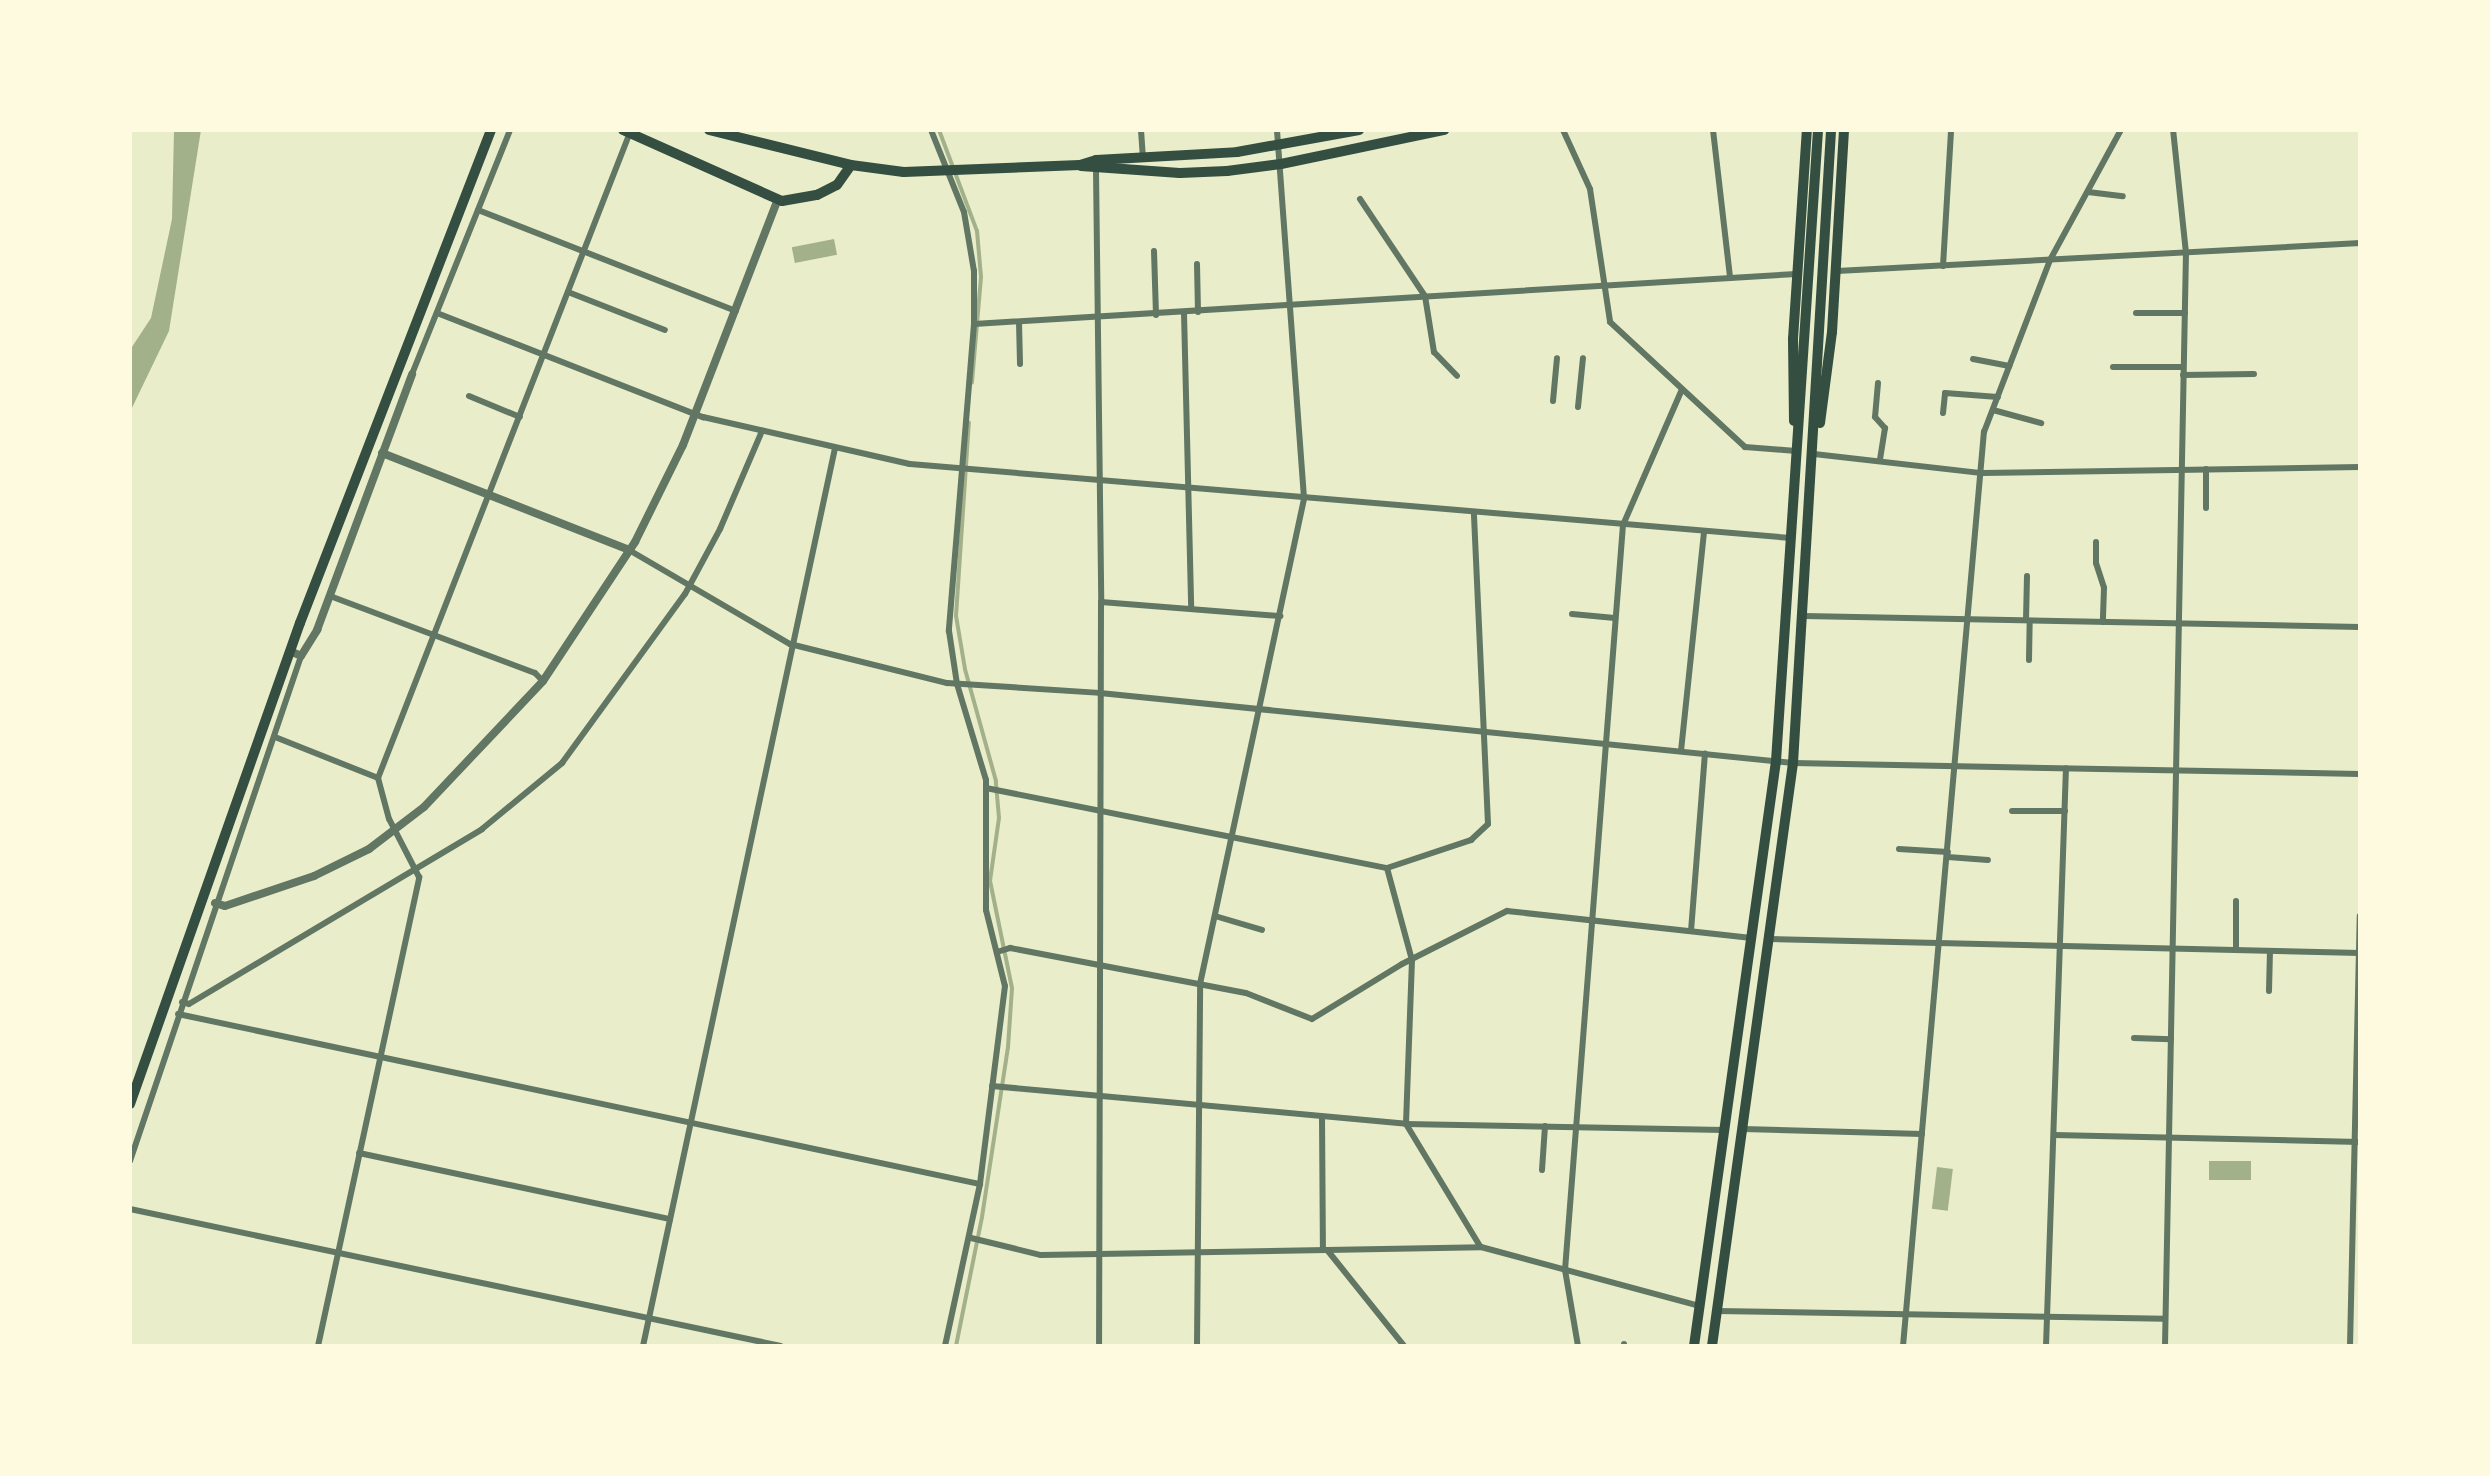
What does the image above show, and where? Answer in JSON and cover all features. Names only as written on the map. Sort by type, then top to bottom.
[{"type":"main road","points":[[130,1104],[290,651],[491,130]]},
{"type":"main road","points":[[709,130],[851,166],[892,171],[1080,166],[1280,147],[1359,130]]},
{"type":"main road","points":[[1080,166],[1191,173],[1281,164],[1444,130]]},
{"type":"main road","points":[[1796,452],[1791,383],[1806,130]]},
{"type":"main road","points":[[1694,1346],[1776,761],[1818,130]]},
{"type":"main road","points":[[1712,1346],[1793,764],[1831,130]]},
{"type":"main road","points":[[1814,454],[1826,387],[1844,130]]},
{"type":"main road","points":[[626,133],[720,169],[742,186],[778,200],[827,190],[837,185],[851,166]]},
{"type":"street","points":[[130,1161],[302,656],[330,596],[412,374],[510,130]]},
{"type":"street","points":[[932,130],[954,169],[970,233],[976,324],[948,605],[960,684],[990,789],[985,897],[1005,986],[972,1238],[945,1346]]},
{"type":"street","points":[[1141,130],[1142,158]]},
{"type":"street","points":[[1197,1346],[1202,1105],[1200,984],[1304,498],[1277,130]]},
{"type":"street","points":[[1563,130],[1590,189],[1610,322],[1745,447],[1796,452]]},
{"type":"street","points":[[1713,130],[1730,278]]},
{"type":"street","points":[[1943,266],[1952,130]]},
{"type":"street","points":[[1903,1346],[1984,432],[2050,260],[2121,130]]},
{"type":"street","points":[[2165,1346],[2186,253],[2173,130]]},
{"type":"street","points":[[318,1346],[418,868],[394,832],[378,778],[585,252],[626,133]]},
{"type":"street","points":[[1096,170],[1102,965],[1099,1346]]},
{"type":"street","points":[[2088,192],[2123,196]]},
{"type":"street","points":[[1360,199],[1425,296],[1434,352],[1457,376]]},
{"type":"street","points":[[215,903],[226,906],[314,876],[394,832],[424,807],[543,682],[629,550],[696,414],[778,200]]},
{"type":"street","points":[[478,210],[736,311]]},
{"type":"street","points":[[1836,272],[2360,243]]},
{"type":"street","points":[[1154,251],[1156,315]]},
{"type":"street","points":[[1197,264],[1198,312]]},
{"type":"street","points":[[976,324],[1798,274]]},
{"type":"street","points":[[568,292],[665,330]]},
{"type":"street","points":[[437,313],[696,414],[835,448],[964,470],[1790,538]]},
{"type":"street","points":[[1184,313],[1192,609]]},
{"type":"street","points":[[2136,314],[2185,313]]},
{"type":"street","points":[[1019,322],[1020,364]]},
{"type":"street","points":[[1553,401],[1557,358]]},
{"type":"street","points":[[1578,407],[1583,358]]},
{"type":"street","points":[[1973,359],[2010,366]]},
{"type":"street","points":[[2112,367],[2254,374]]},
{"type":"street","points":[[1878,384],[1875,417],[1885,428],[1880,462]]},
{"type":"street","points":[[1578,1346],[1565,1270],[1624,525],[1682,389]]},
{"type":"street","points":[[1942,413],[1945,392],[1998,397]]},
{"type":"street","points":[[469,396],[520,417]]},
{"type":"street","points":[[1993,409],[2027,416]]},
{"type":"street","points":[[1993,409],[2041,423]]},
{"type":"street","points":[[182,1002],[190,1004],[482,829],[562,763],[690,585],[762,431]]},
{"type":"street","points":[[643,1346],[790,644],[835,448]]},
{"type":"street","points":[[382,453],[629,550],[790,644],[960,684],[1100,694],[1793,764],[2360,774]]},
{"type":"street","points":[[1814,454],[1982,473],[2360,466]]},
{"type":"street","points":[[2206,470],[2206,508]]},
{"type":"street","points":[[990,789],[1388,868],[1470,840],[1488,824],[1474,513]]},
{"type":"street","points":[[1681,752],[1704,532]]},
{"type":"street","points":[[2096,542],[2096,562],[2104,586],[2103,622]]},
{"type":"street","points":[[2027,576],[2029,660]]},
{"type":"street","points":[[330,596],[535,673],[543,682]]},
{"type":"street","points":[[1101,602],[1280,616]]},
{"type":"street","points":[[1572,614],[1615,618]]},
{"type":"street","points":[[1804,616],[2360,627]]},
{"type":"street","points":[[290,651],[302,656]]},
{"type":"street","points":[[275,737],[378,778]]},
{"type":"street","points":[[1690,931],[1705,754]]},
{"type":"street","points":[[2046,1346],[2066,768]]},
{"type":"street","points":[[2012,811],[2066,811]]},
{"type":"street","points":[[1899,848],[1988,860]]},
{"type":"street","points":[[1388,868],[1412,960],[1406,1124],[1480,1248]]},
{"type":"street","points":[[2236,901],[2236,950]]},
{"type":"street","points":[[999,951],[1010,948],[1246,993],[1312,1018],[1507,911],[1752,938]]},
{"type":"street","points":[[1215,916],[1262,930]]},
{"type":"street","points":[[2350,1346],[2355,1323],[2360,916]]},
{"type":"street","points":[[1770,939],[2360,953]]},
{"type":"street","points":[[2270,951],[2270,992]]},
{"type":"street","points":[[178,1014],[980,1184]]},
{"type":"street","points":[[2134,1038],[2171,1039]]},
{"type":"street","points":[[994,1086],[1406,1124],[1725,1130]]},
{"type":"street","points":[[1322,1116],[1325,1250],[1404,1346]]},
{"type":"street","points":[[1542,1170],[1545,1126]]},
{"type":"street","points":[[1743,1129],[1922,1134]]},
{"type":"street","points":[[2054,1135],[2358,1142]]},
{"type":"street","points":[[359,1153],[670,1218]]},
{"type":"street","points":[[130,1209],[780,1346]]},
{"type":"street","points":[[972,1238],[1041,1256],[1480,1248],[1700,1306]]},
{"type":"street","points":[[1716,1311],[2165,1319]]},
{"type":"shaded area","points":[[174,130],[201,130],[169,331],[130,412],[130,350],[151,318],[172,219]]},
{"type":"shaded area","points":[[834,239],[837,255],[795,263],[792,247]]},
{"type":"shaded area","points":[[2209,1161],[2251,1161],[2251,1180],[2209,1180]]},
{"type":"shaded area","points":[[1937,1167],[1953,1169],[1948,1211],[1932,1209]]},
{"type":"waterway","points":[[939,130],[977,231],[981,277],[972,383]]},
{"type":"waterway","points":[[956,1346],[982,1217],[1008,1047],[1012,988],[990,881],[999,818],[996,781],[965,669],[956,616],[969,422]]}]
